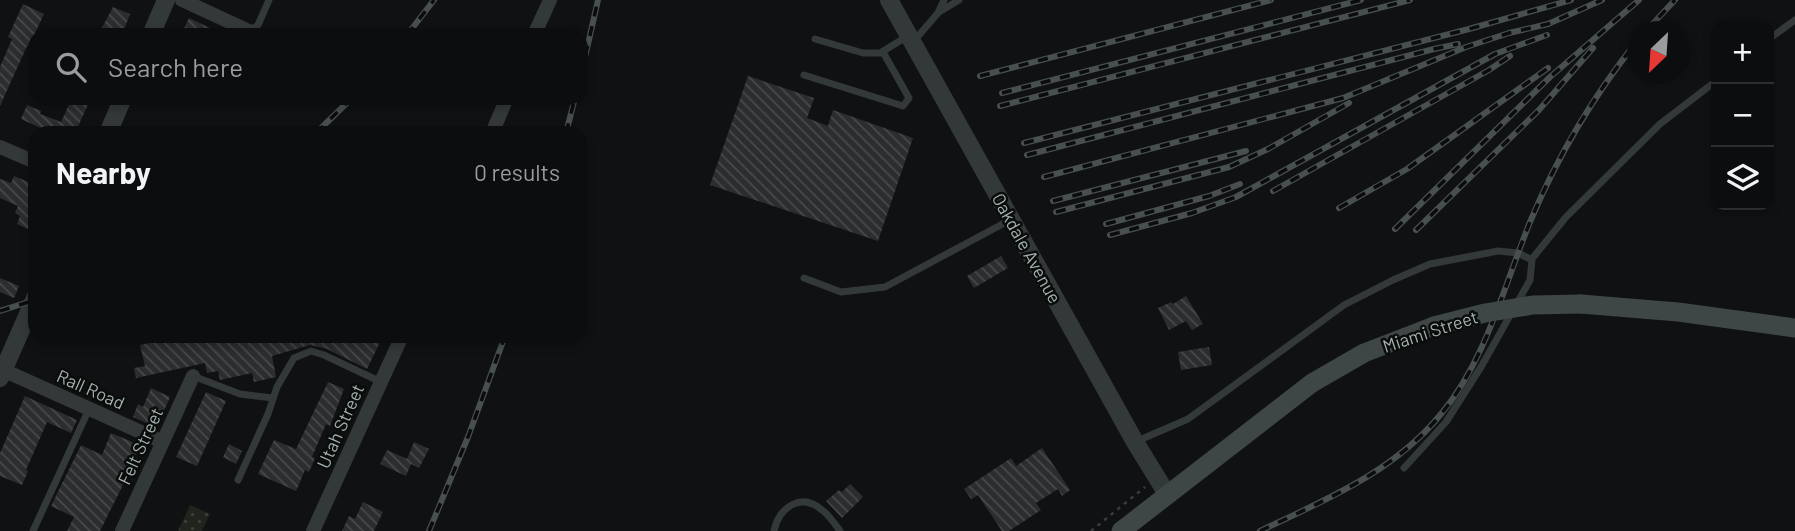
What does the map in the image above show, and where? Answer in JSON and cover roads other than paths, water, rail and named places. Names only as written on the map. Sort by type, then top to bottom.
[{"type":"main road","name":"Miami Street","points":[[1121,531],[1162,486],[1312,383],[1364,353],[1434,326],[1485,313],[1533,305],[1581,304],[1678,312],[1795,328]]},
{"type":"street","points":[[153,28],[166,0]]},
{"type":"street","points":[[182,0],[243,28]]},
{"type":"street","points":[[537,28],[550,0]]},
{"type":"street","name":"Oakdale Avenue","points":[[889,0],[1162,486]]},
{"type":"street","points":[[111,126],[120,105]]},
{"type":"street","points":[[495,126],[504,105]]},
{"type":"street","points":[[0,147],[28,159]]},
{"type":"street","points":[[2,374],[28,314]]},
{"type":"street","name":"Utah Street","points":[[313,531],[398,343]]},
{"type":"street","name":"Rall Road","points":[[2,374],[163,442]]},
{"type":"street","name":"Felt Street","points":[[122,531],[193,376]]},
{"type":"lane","points":[[254,28],[258,25],[269,0]]},
{"type":"lane","points":[[939,13],[944,0]]},
{"type":"lane","points":[[815,39],[863,53],[883,52],[910,39],[939,13],[959,0]]},
{"type":"lane","points":[[1774,35],[1795,20]]},
{"type":"lane","points":[[804,75],[903,106],[909,98],[883,52]]},
{"type":"lane","points":[[1404,468],[1446,422],[1480,367],[1530,280],[1531,260],[1566,217],[1660,124],[1712,84]]},
{"type":"lane","points":[[804,278],[841,292],[885,287],[1011,219]]},
{"type":"lane","points":[[1135,442],[1188,419],[1344,304],[1393,280],[1430,264],[1498,251],[1518,253],[1531,260]]},
{"type":"lane","points":[[238,480],[273,398],[294,358],[312,351],[381,382]]},
{"type":"lane","points":[[193,376],[240,394],[273,398]]},
{"type":"lane","points":[[33,531],[89,409]]},
{"type":"lane","points":[[774,531],[776,519],[790,504],[805,501],[821,509],[840,531]]},
{"type":"railway","points":[[412,28],[434,0]]},
{"type":"railway","points":[[588,44],[598,0]]},
{"type":"railway","points":[[980,76],[1271,0]]},
{"type":"railway","points":[[1002,93],[1361,0]]},
{"type":"railway","points":[[1000,106],[1410,0]]},
{"type":"railway","points":[[1024,143],[1469,29],[1571,0]]},
{"type":"railway","points":[[1044,177],[1343,98],[1466,47],[1548,24],[1602,0]]},
{"type":"railway","points":[[1395,229],[1550,77],[1639,0]]},
{"type":"railway","points":[[1655,21],[1675,0]]},
{"type":"railway","points":[[1110,235],[1192,213],[1236,197],[1495,54],[1547,35]]},
{"type":"railway","points":[[1027,155],[1458,44]]},
{"type":"railway","points":[[1416,230],[1539,110],[1593,48]]},
{"type":"railway","points":[[1260,531],[1357,483],[1402,452],[1441,414],[1457,393],[1482,346],[1552,173],[1591,105],[1627,55]]},
{"type":"railway","points":[[1273,191],[1510,56]]},
{"type":"railway","points":[[1339,208],[1407,169],[1548,68]]},
{"type":"railway","points":[[1056,212],[1229,167],[1268,149],[1349,103]]},
{"type":"railway","points":[[323,126],[345,105]]},
{"type":"railway","points":[[568,126],[573,105]]},
{"type":"railway","points":[[1053,201],[1246,151]]},
{"type":"railway","points":[[1106,224],[1209,196],[1240,184]]},
{"type":"railway","points":[[0,311],[28,302]]},
{"type":"railway","points":[[429,531],[468,437],[502,343]]}]
